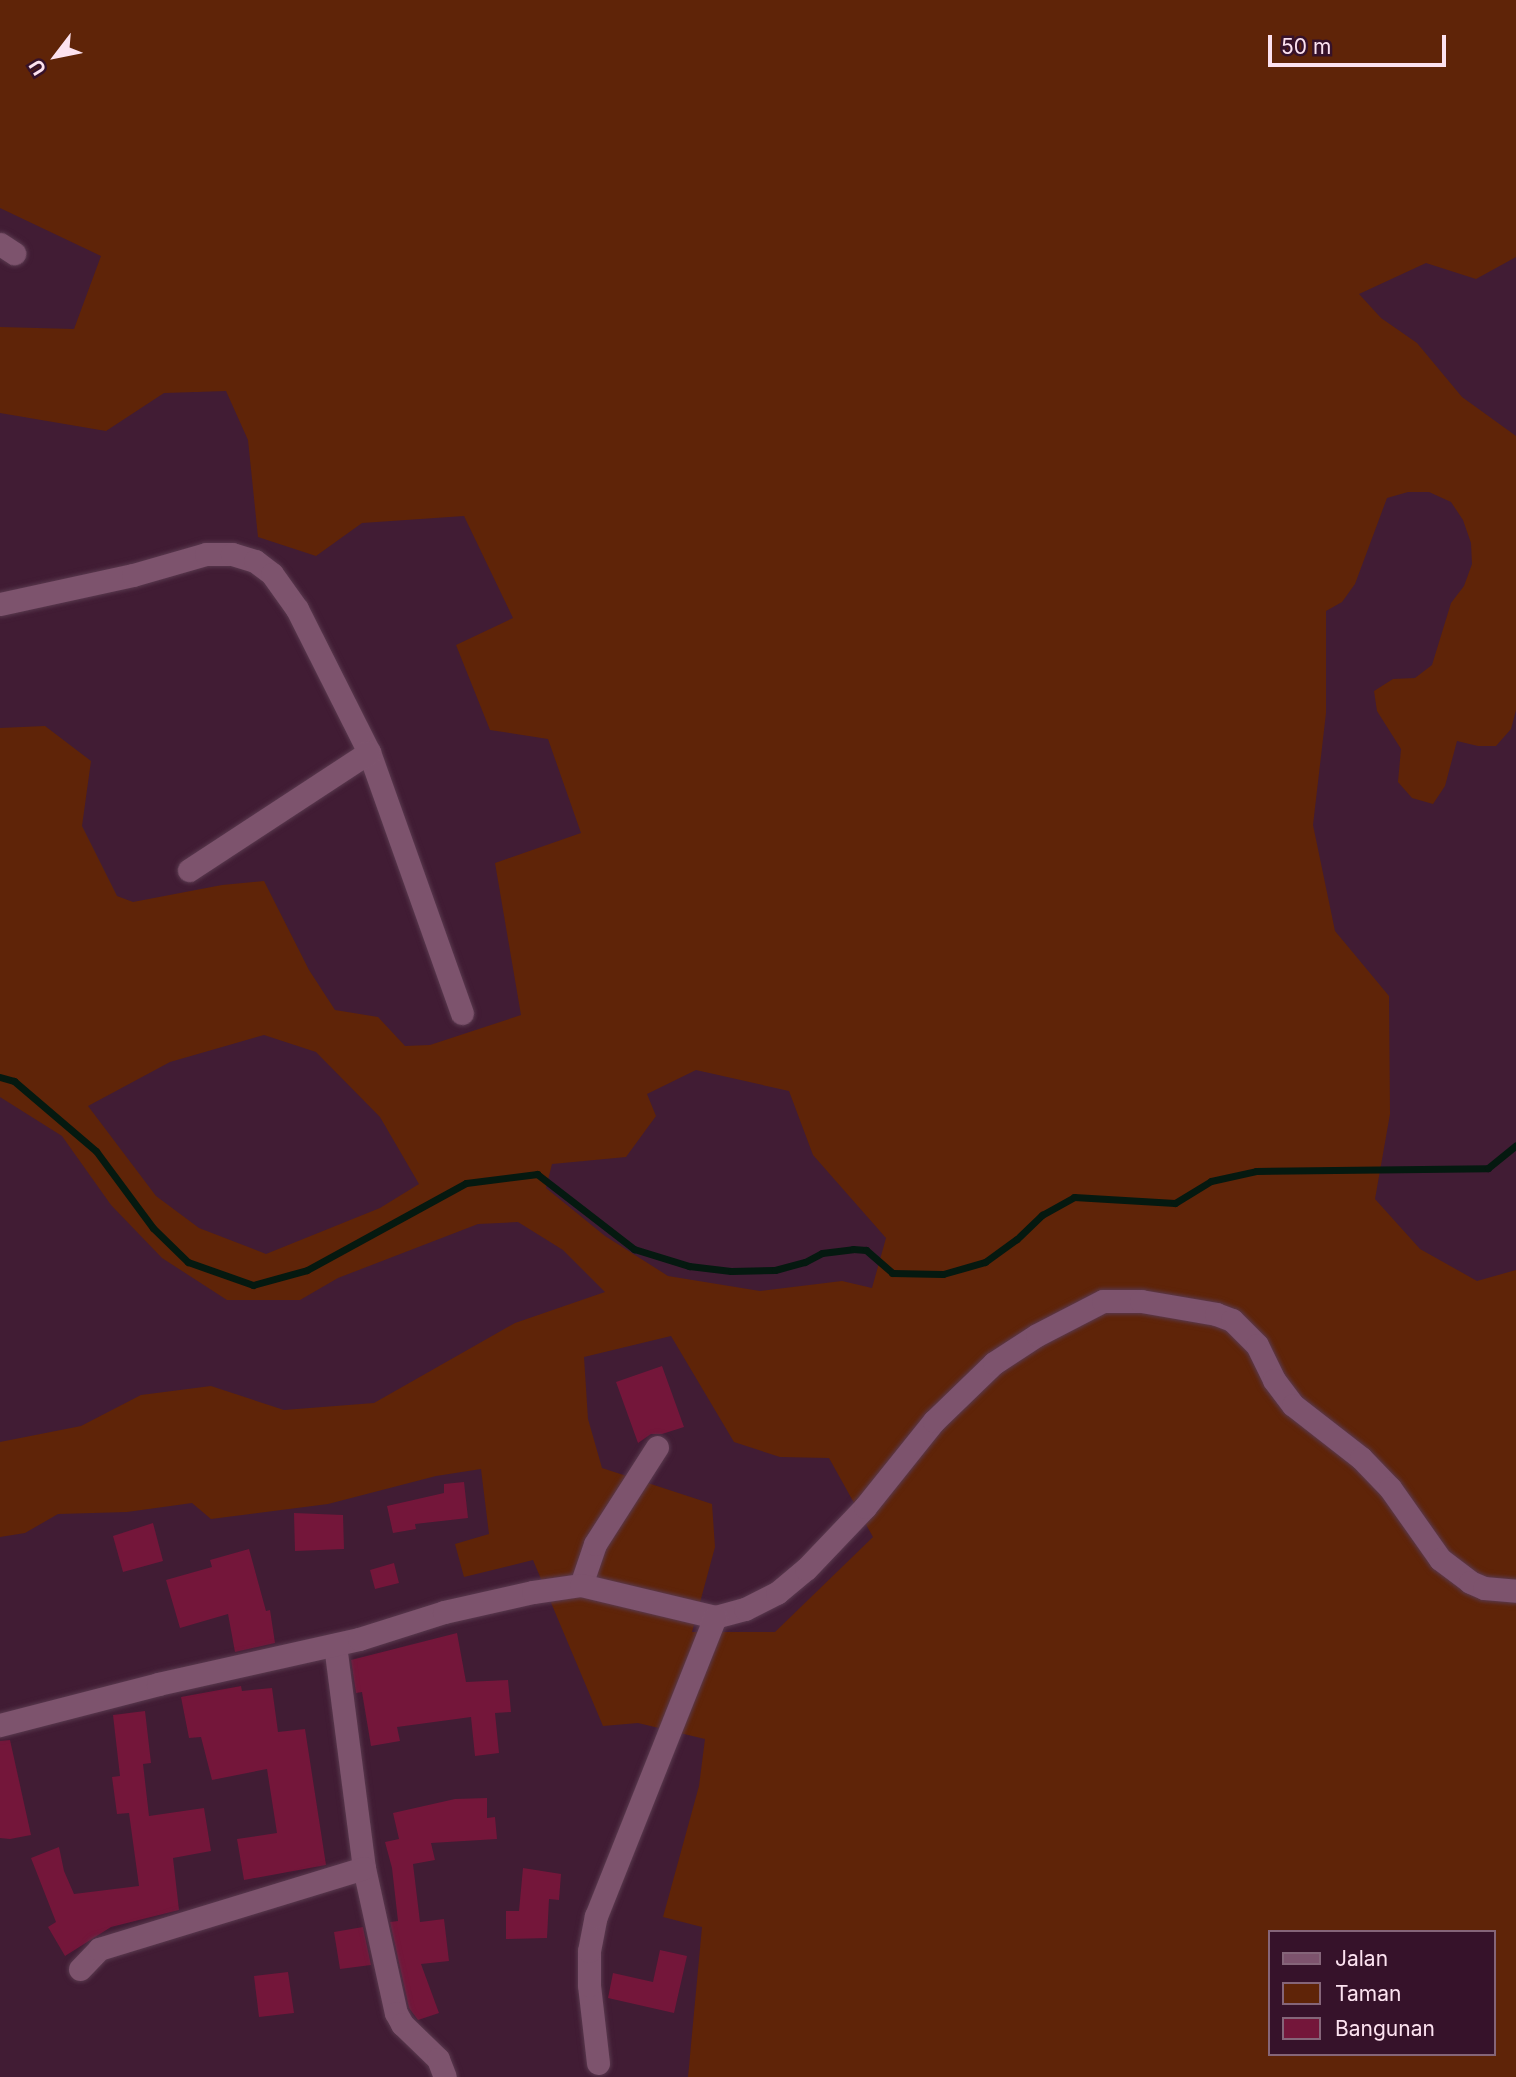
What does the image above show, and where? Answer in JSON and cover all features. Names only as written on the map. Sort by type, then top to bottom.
[{"type":"street","points":[[0,604],[133,575],[206,554],[232,554],[255,561],[284,587],[369,752],[462,1013]]},
{"type":"street","points":[[189,870],[369,752]]},
{"type":"street","points":[[0,1725],[158,1685],[335,1645],[444,1612],[533,1592],[581,1586],[715,1617],[745,1609],[777,1593],[806,1569],[865,1507],[934,1421],[993,1363],[1037,1335],[1103,1301],[1141,1301],[1216,1314],[1232,1320],[1257,1345],[1274,1380],[1293,1405],[1361,1458],[1391,1488],[1440,1559],[1477,1585],[1516,1591]]},
{"type":"street","points":[[581,1586],[595,1544],[657,1447]]},
{"type":"street","points":[[598,2063],[589,1984],[589,1951],[597,1916],[715,1617]]},
{"type":"street","points":[[335,1645],[364,1868],[396,2013],[402,2024],[438,2059],[445,2077]]},
{"type":"street","points":[[80,1969],[99,1949],[364,1868]]},
{"type":"green space","points":[[0,0],[1516,0],[1516,257],[1476,279],[1426,263],[1359,294],[1381,318],[1417,343],[1462,397],[1516,436],[1516,710],[1511,729],[1496,746],[1478,746],[1457,741],[1445,786],[1433,804],[1412,798],[1398,782],[1401,749],[1377,711],[1374,691],[1393,679],[1415,678],[1432,665],[1451,603],[1464,586],[1472,564],[1471,543],[1463,520],[1451,502],[1429,492],[1408,492],[1387,498],[1355,584],[1342,602],[1326,611],[1326,713],[1313,825],[1335,931],[1389,996],[1390,1114],[1375,1199],[1420,1249],[1477,1281],[1516,1270],[1516,2077],[688,2077],[702,1927],[663,1917],[699,1786],[705,1739],[638,1723],[603,1726],[533,1560],[464,1577],[455,1544],[489,1534],[481,1469],[436,1476],[328,1504],[211,1519],[192,1503],[127,1512],[58,1514],[25,1533],[0,1537],[0,1442],[81,1426],[141,1395],[211,1386],[284,1410],[374,1403],[515,1323],[605,1292],[563,1250],[518,1222],[478,1224],[338,1278],[300,1300],[227,1300],[162,1258],[111,1205],[62,1136],[0,1097],[0,728],[45,726],[91,761],[82,826],[117,896],[133,902],[222,885],[264,881],[309,970],[335,1010],[378,1017],[405,1046],[430,1045],[521,1015],[495,863],[581,833],[548,739],[490,730],[456,645],[513,618],[464,516],[362,523],[316,556],[258,537],[248,440],[226,391],[164,393],[106,431],[0,413],[0,327],[74,329],[101,256],[0,208]],"holes":[[[264,1035],[316,1052],[380,1117],[419,1184],[380,1208],[266,1254],[199,1228],[156,1196],[88,1106],[170,1062]],[[696,1070],[789,1091],[813,1155],[886,1238],[872,1288],[842,1281],[760,1291],[668,1276],[605,1236],[546,1188],[552,1164],[626,1157],[656,1116],[647,1094]],[[671,1336],[734,1442],[780,1457],[829,1458],[873,1537],[775,1632],[692,1632],[715,1547],[712,1504],[602,1468],[588,1419],[584,1357]]]},
{"type":"building","points":[[662,1366],[684,1427],[662,1434],[651,1434],[638,1443],[616,1382]]},
{"type":"building","points":[[464,1482],[468,1518],[415,1524],[416,1529],[393,1533],[387,1506],[444,1493],[444,1484]]},
{"type":"building","points":[[294,1513],[343,1515],[344,1549],[295,1551]]},
{"type":"building","points":[[153,1523],[163,1561],[123,1572],[113,1536]]},
{"type":"building","points":[[249,1549],[266,1611],[270,1610],[275,1643],[235,1652],[228,1614],[180,1628],[166,1580],[212,1567],[210,1560]]},
{"type":"building","points":[[394,1563],[399,1583],[375,1589],[370,1570]]},
{"type":"building","points":[[457,1633],[466,1682],[508,1680],[511,1712],[495,1713],[499,1753],[475,1756],[471,1717],[397,1727],[400,1741],[371,1746],[362,1692],[356,1693],[351,1660]]},
{"type":"building","points":[[241,1686],[242,1691],[272,1688],[278,1732],[305,1729],[326,1865],[244,1880],[237,1839],[277,1833],[267,1769],[212,1780],[201,1737],[189,1738],[181,1697]]},
{"type":"building","points":[[145,1711],[151,1763],[143,1764],[149,1816],[204,1808],[211,1851],[173,1858],[179,1910],[111,1927],[65,1956],[48,1927],[56,1922],[31,1858],[59,1847],[64,1871],[74,1894],[139,1886],[129,1813],[117,1814],[112,1777],[120,1776],[113,1715]]},
{"type":"building","points":[[10,1740],[31,1835],[10,1839],[0,1838],[0,1741]]},
{"type":"building","points":[[487,1798],[487,1818],[495,1817],[497,1839],[431,1843],[435,1860],[413,1864],[420,1922],[444,1919],[449,1961],[421,1964],[439,2013],[418,2020],[409,2008],[390,1922],[398,1921],[392,1868],[385,1842],[399,1839],[393,1813],[455,1799]]},
{"type":"building","points":[[523,1868],[561,1874],[559,1900],[549,1899],[547,1938],[506,1939],[506,1911],[519,1911]]},
{"type":"building","points":[[363,1927],[371,1965],[340,1969],[334,1932]]},
{"type":"building","points":[[660,1950],[687,1956],[674,2013],[608,1998],[613,1973],[653,1982]]},
{"type":"building","points":[[288,1972],[294,2013],[259,2017],[254,1976]]},
{"type":"waterway","points":[[0,1077],[14,1081],[96,1151],[153,1228],[188,1262],[253,1285],[307,1270],[466,1183],[537,1174],[634,1249],[689,1266],[731,1271],[775,1270],[805,1262],[822,1253],[853,1249],[866,1250],[892,1273],[943,1274],[985,1262],[1017,1239],[1042,1215],[1074,1197],[1175,1203],[1211,1181],[1256,1171],[1488,1168],[1516,1145]]}]
